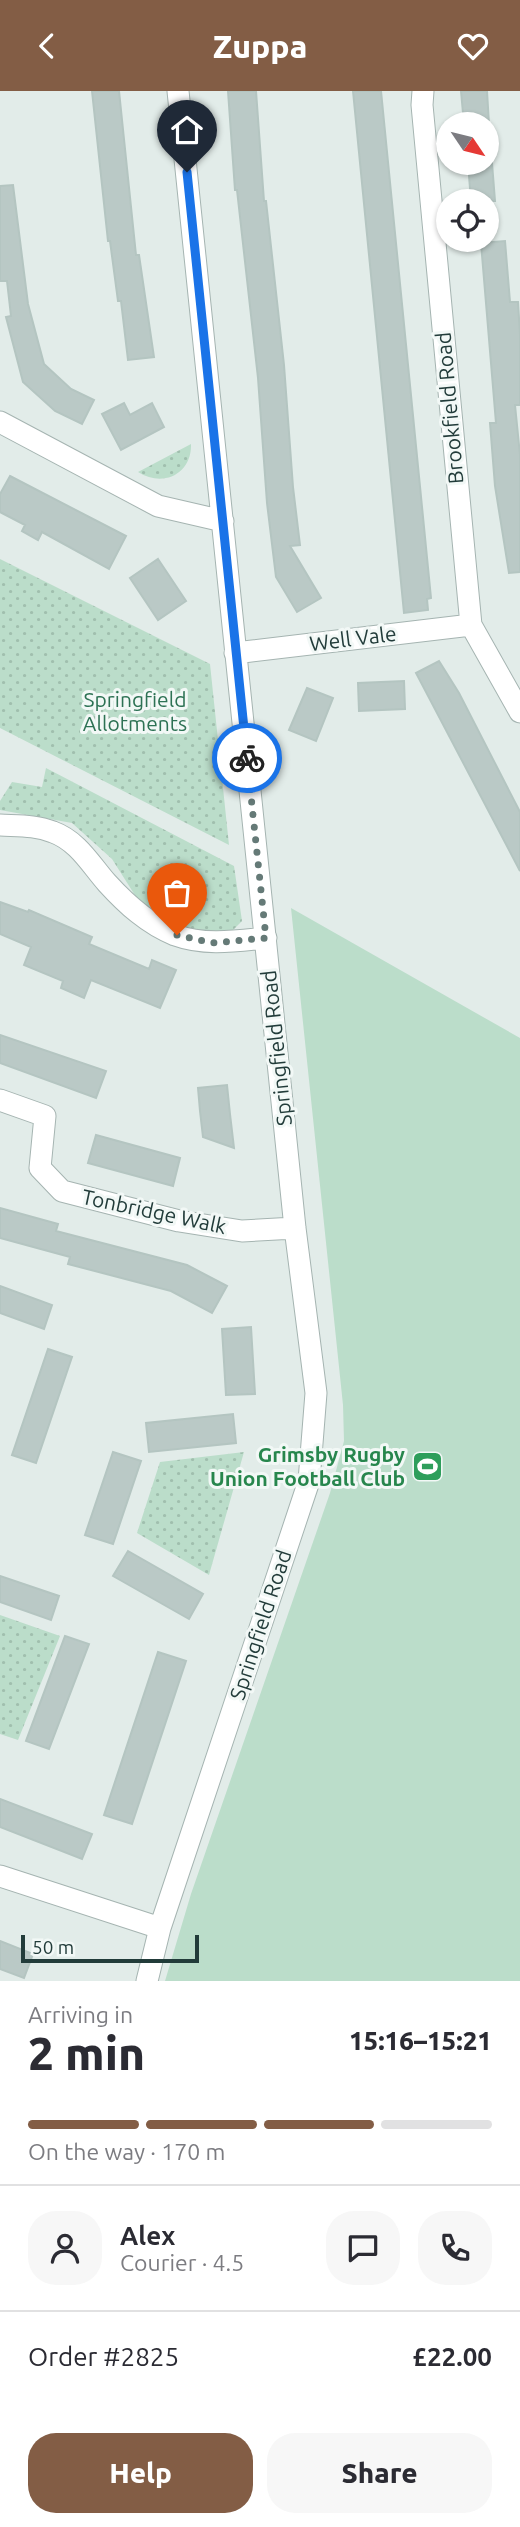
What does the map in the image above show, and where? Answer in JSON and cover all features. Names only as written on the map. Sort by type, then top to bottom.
[{"type":"street","name":"Springfield Road","points":[[146,1981],[160,1928],[309,1481],[316,1394],[295,1228],[178,91]]},
{"type":"street","name":"Brookfield Road","points":[[423,91],[422,105],[471,625],[520,712]]},
{"type":"street","points":[[0,422],[158,506],[223,521]]},
{"type":"street","name":"Well Vale","points":[[235,653],[471,625]]},
{"type":"street","points":[[0,825],[31,826],[55,832],[76,845],[108,884],[143,918],[177,935],[212,943],[266,938]]},
{"type":"street","name":"Tonbridge Walk","points":[[0,1100],[45,1116],[40,1168],[62,1191],[179,1221],[229,1229],[242,1231],[295,1228]]},
{"type":"street","points":[[0,1876],[160,1928]]},
{"type":"green space","points":[[191,444],[187,463],[174,475],[157,479],[138,472]]},
{"type":"green space","name":"Springfield Allotments","points":[[0,559],[210,664],[229,845],[0,728]]},
{"type":"green space","points":[[46,768],[234,866],[242,921],[230,933],[182,929],[138,900],[112,859],[72,823],[0,810],[0,801],[12,782],[42,787]]},
{"type":"green space","name":"Grimsby Rugby Union Football Club","points":[[291,908],[520,1038],[520,1981],[165,1981],[191,1894],[330,1493],[344,1441],[343,1405]]},
{"type":"green space","points":[[244,1452],[209,1575],[137,1533],[160,1462]]},
{"type":"green space","points":[[0,1615],[60,1636],[18,1740],[0,1734]]},
{"type":"building","points":[[92,91],[119,91],[136,255],[139,255],[154,357],[128,360],[121,301],[118,301],[108,241]]},
{"type":"building","points":[[228,91],[256,91],[264,201],[284,365],[300,545],[290,546],[321,598],[297,612],[276,577],[267,503],[258,378],[235,190]]},
{"type":"building","points":[[353,91],[381,91],[431,598],[427,599],[428,610],[404,613]]},
{"type":"building","points":[[461,91],[487,91],[488,112],[463,112]]},
{"type":"building","points":[[469,175],[493,175],[494,189],[470,189]]},
{"type":"building","points":[[13,185],[28,304],[44,364],[71,389],[94,400],[82,424],[55,411],[23,382],[6,317],[11,316],[7,281],[0,281],[0,186]]},
{"type":"building","points":[[505,241],[510,302],[518,302],[520,334],[520,405],[515,405],[520,455],[520,572],[509,573],[495,486],[490,423],[496,423],[482,252],[499,252],[499,242]]},
{"type":"building","points":[[124,403],[130,415],[152,403],[164,427],[121,450],[102,414]]},
{"type":"building","points":[[10,476],[126,536],[109,569],[42,532],[38,540],[22,531],[25,525],[0,512],[0,494]]},
{"type":"building","points":[[158,559],[186,601],[158,620],[130,578]]},
{"type":"building","points":[[439,661],[459,693],[520,812],[520,871],[416,673]]},
{"type":"building","points":[[404,681],[405,709],[359,711],[358,683]]},
{"type":"building","points":[[307,688],[333,698],[316,741],[289,730]]},
{"type":"building","points":[[0,902],[28,912],[29,910],[92,937],[89,944],[149,969],[152,960],[176,970],[160,1008],[91,980],[84,998],[61,988],[63,981],[24,965],[31,947],[0,934]]},
{"type":"building","points":[[0,1035],[106,1071],[96,1098],[0,1063]]},
{"type":"building","points":[[227,1085],[234,1148],[203,1137],[200,1111],[198,1088]]},
{"type":"building","points":[[96,1135],[180,1158],[173,1186],[88,1163]]},
{"type":"building","points":[[0,1208],[58,1224],[56,1231],[187,1265],[227,1286],[212,1313],[171,1291],[68,1264],[70,1257],[0,1238]]},
{"type":"building","points":[[0,1286],[52,1305],[44,1329],[0,1313]]},
{"type":"building","points":[[251,1327],[255,1394],[226,1395],[222,1329]]},
{"type":"building","points":[[48,1349],[72,1357],[36,1463],[12,1455]]},
{"type":"building","points":[[233,1414],[236,1443],[149,1452],[146,1423]]},
{"type":"building","points":[[113,1452],[141,1461],[113,1544],[85,1535]]},
{"type":"building","points":[[128,1551],[203,1594],[189,1619],[113,1576]]},
{"type":"building","points":[[0,1576],[59,1596],[51,1620],[0,1602]]},
{"type":"building","points":[[65,1636],[89,1644],[49,1749],[26,1741]]},
{"type":"building","points":[[158,1652],[186,1661],[132,1824],[104,1815]]},
{"type":"building","points":[[0,1799],[92,1834],[82,1859],[0,1827]]},
{"type":"building","points":[[0,1941],[33,1954],[24,1978],[0,1969]]},
{"type":"way so far","points":[[177,935],[212,943],[266,938],[247,758]]},
{"type":"place","name":"Grimsby Rugby Union Football Club","points":[[428,1467]]},
{"type":"route","points":[[187,172],[247,758]]}]
